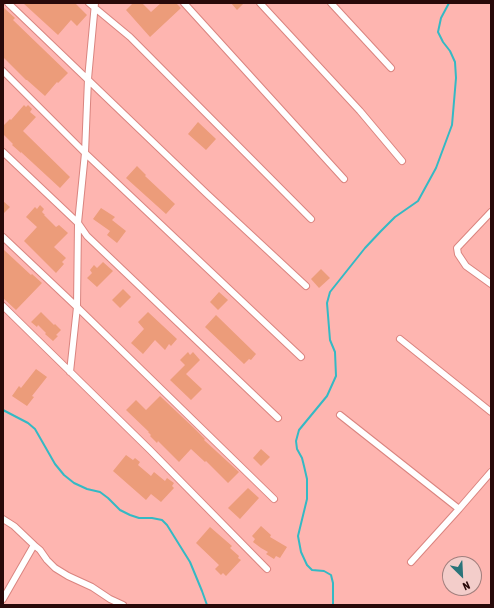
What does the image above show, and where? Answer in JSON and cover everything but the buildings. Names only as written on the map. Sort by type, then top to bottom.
[{"type":"street","points":[[8,3],[207,194],[306,286]]},
{"type":"street","points":[[184,3],[344,179]]},
{"type":"street","points":[[260,3],[360,112],[402,161]]},
{"type":"street","points":[[331,3],[391,68]]},
{"type":"street","points":[[70,372],[77,307],[78,223],[85,153],[93,4]]},
{"type":"street","points":[[93,4],[130,37],[311,219]]},
{"type":"street","points":[[3,71],[85,153],[301,357]]},
{"type":"street","points":[[3,152],[78,223],[87,236],[278,418]]},
{"type":"street","points":[[491,212],[457,248],[458,254],[466,266],[491,284]]},
{"type":"street","points":[[3,237],[274,499]]},
{"type":"street","points":[[3,306],[150,450],[267,569]]},
{"type":"street","points":[[400,339],[491,412]]},
{"type":"street","points":[[340,415],[459,510]]},
{"type":"street","points":[[412,562],[491,472]]},
{"type":"street","points":[[3,519],[14,526],[40,550],[55,568],[123,605]]},
{"type":"street","points":[[3,599],[34,545]]},
{"type":"waterway","points":[[333,605],[333,583],[331,575],[324,571],[312,570],[307,565],[301,552],[298,536],[307,499],[307,479],[302,458],[297,449],[296,441],[299,430],[327,396],[336,376],[335,352],[330,340],[327,303],[330,292],[365,248],[381,231],[395,217],[418,201],[436,168],[452,125],[456,78],[455,62],[438,32],[441,18],[449,3]]},
{"type":"waterway","points":[[3,410],[28,423],[35,429],[55,464],[64,475],[74,483],[87,489],[100,492],[120,510],[130,515],[139,518],[162,520],[167,525],[190,562],[207,605]]}]
